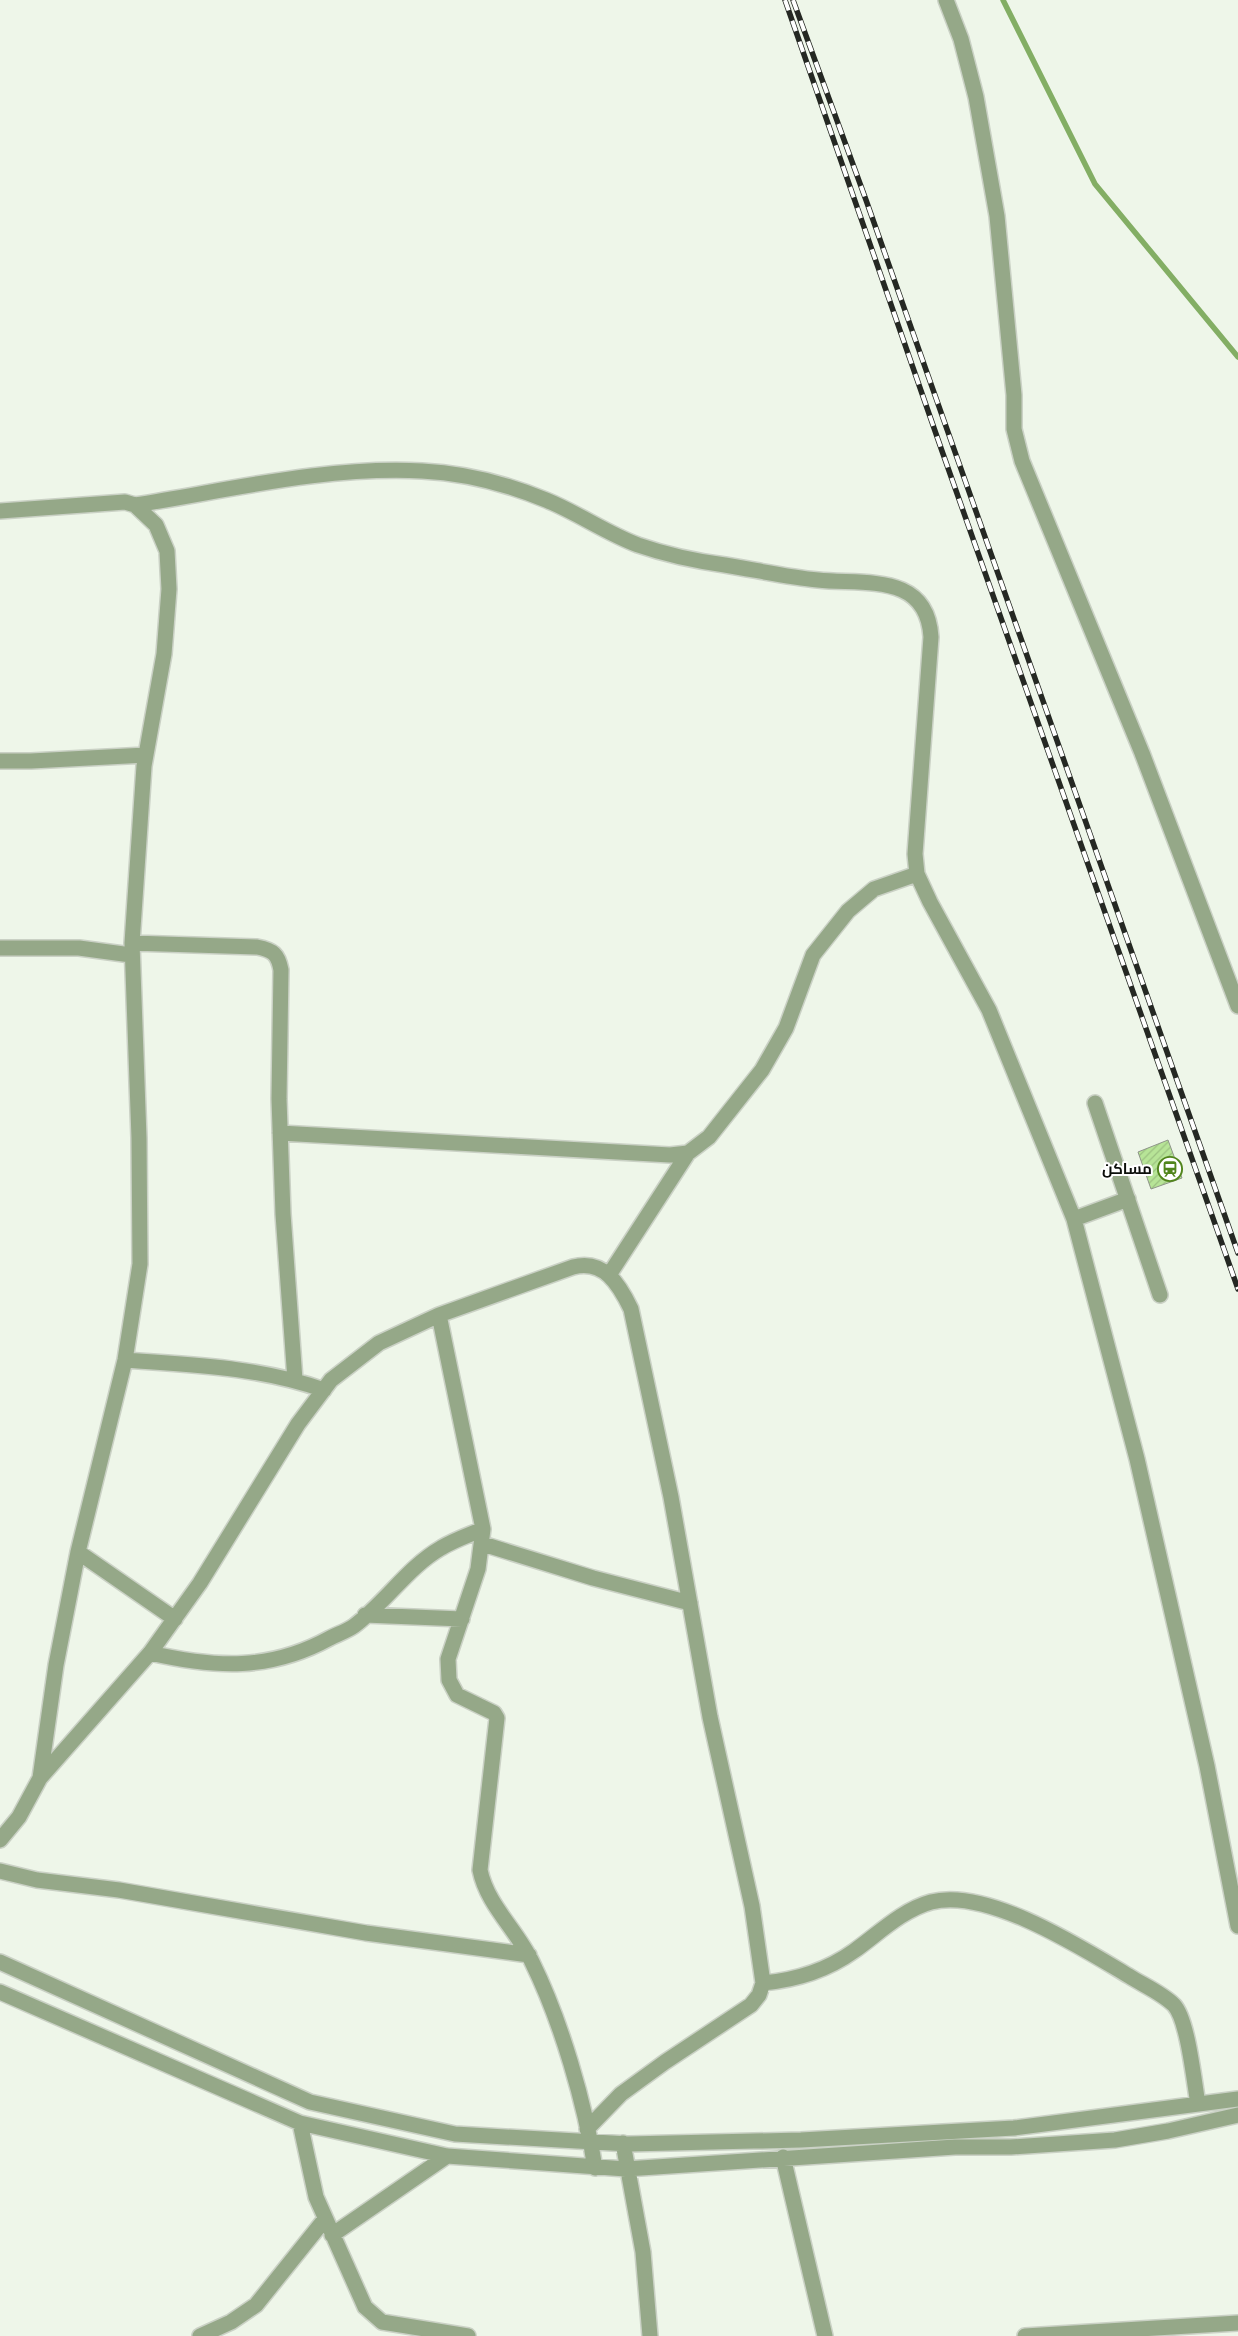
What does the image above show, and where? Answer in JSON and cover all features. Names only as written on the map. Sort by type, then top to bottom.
[{"type":"street","points":[[946,0],[961,39],[976,98],[997,216],[1014,395],[1014,429],[1022,461],[1145,762],[1238,1006]]},
{"type":"street","points":[[0,511],[125,502],[135,505],[306,477],[364,472],[422,471],[476,477],[546,500],[636,544],[667,554],[816,580],[884,584],[900,588],[916,598],[925,607],[930,629],[914,854],[917,874],[930,902],[989,1010],[1074,1219],[1137,1459],[1207,1766],[1238,1926]]},
{"type":"street","points":[[40,1778],[56,1665],[78,1552],[125,1360],[140,1256],[139,1138],[131,949],[146,755],[164,654],[169,589],[167,551],[156,525],[135,505]]},
{"type":"street","points":[[0,761],[146,755]]},
{"type":"street","points":[[609,1275],[688,1153],[709,1137],[762,1070],[786,1028],[813,955],[848,911],[874,889],[917,874]]},
{"type":"street","points":[[0,948],[131,949],[238,946],[257,947],[275,952],[279,958],[281,970],[280,1133],[295,1380]]},
{"type":"street","points":[[1095,1103],[1160,1295]]},
{"type":"street","points":[[280,1133],[670,1156],[688,1153]]},
{"type":"street","points":[[1074,1219],[1128,1199]]},
{"type":"street","points":[[0,1840],[19,1818],[40,1778],[150,1653],[200,1583],[273,1462],[331,1380],[379,1343],[439,1315],[573,1267],[588,1264],[609,1275],[622,1291],[631,1309],[671,1497],[710,1717],[752,1906],[763,1983],[759,1995],[751,2005],[665,2062],[621,2094],[589,2136]]},
{"type":"street","points":[[439,1315],[483,1537],[478,1570],[448,1659],[450,1686],[460,1697],[490,1711],[498,1718],[481,1859],[481,1876],[488,1893],[529,1955],[563,2038],[589,2136],[595,2168]]},
{"type":"street","points":[[125,1360],[245,1370],[295,1380],[324,1390]]},
{"type":"street","points":[[150,1653],[187,1662],[231,1665],[276,1660],[313,1648],[353,1626],[441,1548],[483,1537],[594,1578],[690,1603]]},
{"type":"street","points":[[78,1552],[174,1619]]},
{"type":"street","points":[[365,1615],[462,1618]]},
{"type":"street","points":[[0,1871],[37,1880],[119,1890],[366,1933],[529,1955]]},
{"type":"street","points":[[763,1983],[809,1976],[853,1952],[907,1913],[932,1902],[956,1901],[1001,1910],[1070,1942],[1174,2006],[1184,2024],[1198,2104]]},
{"type":"street","points":[[0,1962],[310,2102],[454,2134],[589,2136],[623,2143],[801,2140],[987,2130],[1238,2099]]},
{"type":"street","points":[[0,1992],[300,2123],[447,2156],[626,2169],[783,2157],[955,2147],[1011,2147],[1115,2140],[1168,2131],[1238,2115]]},
{"type":"street","points":[[300,2123],[316,2197],[325,2219],[365,2307],[382,2322],[392,2336]]},
{"type":"street","points":[[623,2143],[626,2169],[643,2252],[650,2336]]},
{"type":"street","points":[[332,2235],[447,2156]]},
{"type":"street","points":[[783,2157],[825,2336]]},
{"type":"street","points":[[200,2336],[231,2322],[256,2305],[325,2219]]},
{"type":"street","points":[[382,2322],[468,2336]]},
{"type":"street","points":[[1025,2336],[1238,2323]]},
{"type":"building","points":[[1168,1140],[1182,1178],[1151,1189],[1138,1152]]},
{"type":"waterway","points":[[1003,0],[1095,184],[1238,357]]},
{"type":"railway","points":[[785,0],[1238,1289]]},
{"type":"railway","points":[[793,0],[866,200],[1238,1253]]},
{"type":"place","name":"مساكن","points":[[1170,1169]]}]
